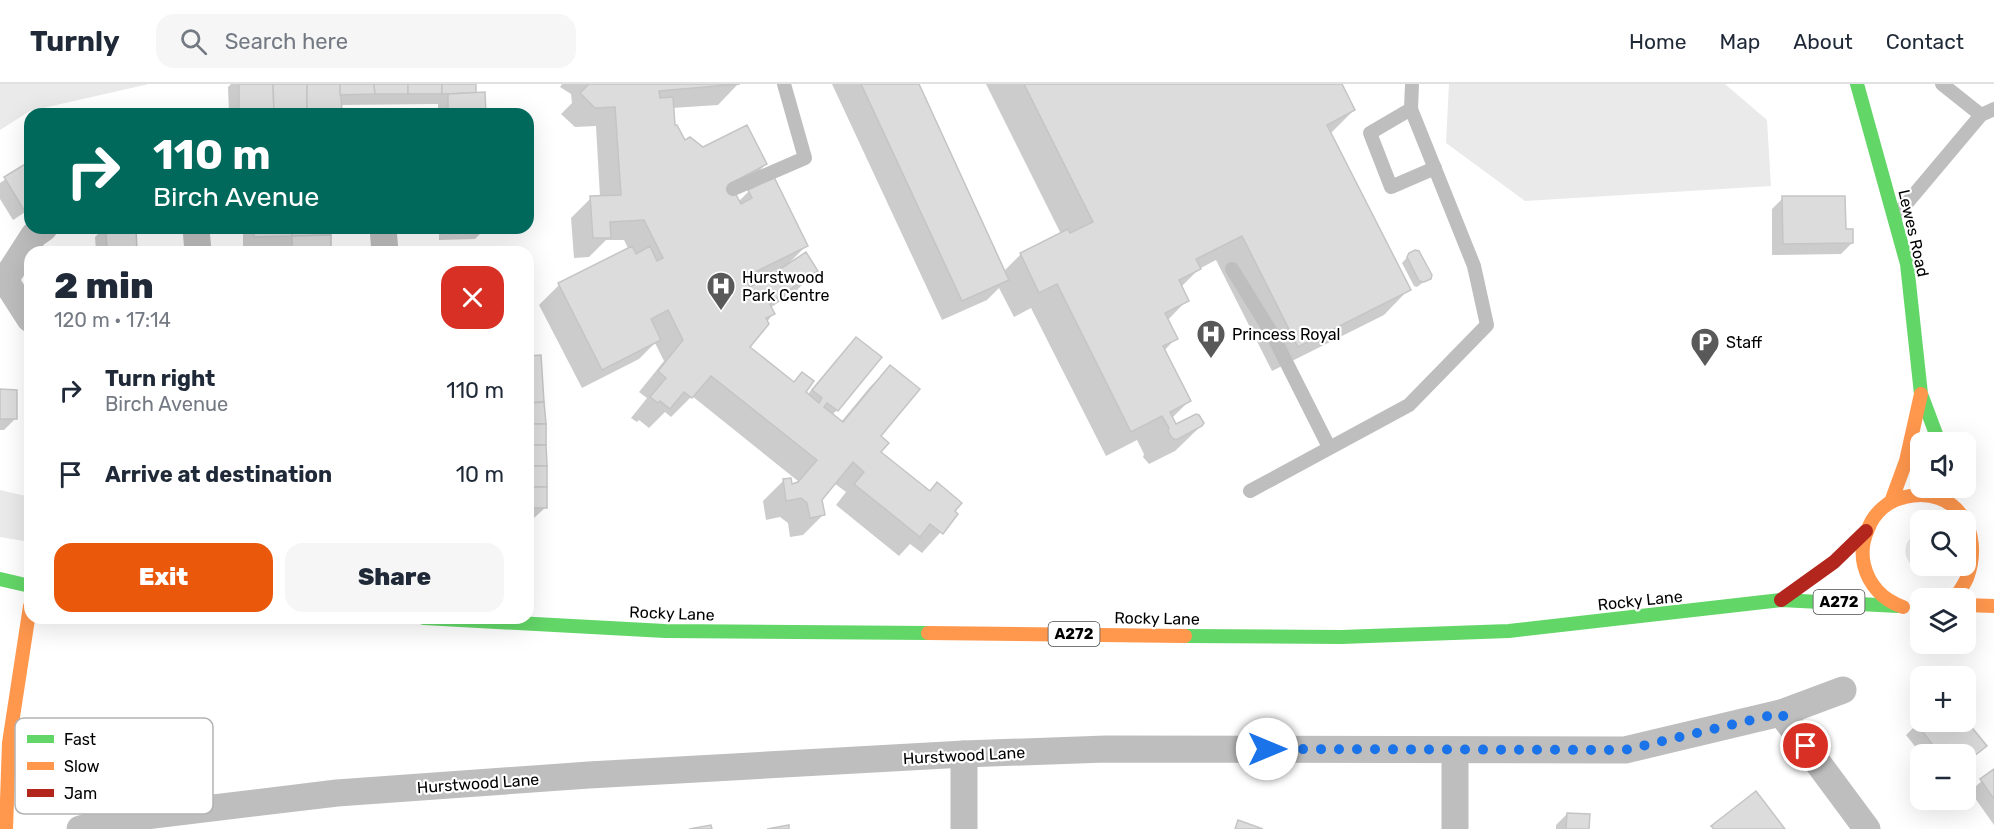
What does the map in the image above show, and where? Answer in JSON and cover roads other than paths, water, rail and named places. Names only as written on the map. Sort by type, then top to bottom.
[{"type":"main road","name":"Lewes Road","points":[[1857,84],[1907,264],[1921,394],[1936,432]]},
{"type":"main road","name":"Lewes Road","points":[[1891,502],[1906,461],[1921,394]]},
{"type":"main road","points":[[1891,502],[1906,495],[1922,494],[1944,499],[1960,510]]},
{"type":"main road","points":[[1954,498],[1956,506]]},
{"type":"main road","name":"Rocky Lane","points":[[1781,600],[1834,562],[1866,531],[1873,517],[1891,502]]},
{"type":"main road","points":[[1866,531],[1862,556],[1869,579],[1882,595],[1898,606]]},
{"type":"main road","points":[[1976,535],[1988,546]]},
{"type":"main road","points":[[1976,535],[1978,546],[1976,570]]},
{"type":"main road","points":[[0,579],[24,584]]},
{"type":"main road","name":"Rocky Lane","points":[[534,623],[665,630],[1341,637],[1509,631],[1781,600],[1910,608]]},
{"type":"main road","points":[[1976,605],[1994,606]]},
{"type":"main road","points":[[6,829],[9,743],[27,624]]},
{"type":"street","points":[[26,246],[35,234]]},
{"type":"street","points":[[24,249],[2,281],[24,311]]},
{"type":"street","name":"Hurstwood Lane","points":[[213,808],[337,793],[601,774],[964,754],[1106,749],[1625,750],[1781,713],[1843,690]]},
{"type":"street","points":[[1781,713],[1868,829]]},
{"type":"street","points":[[1455,751],[1455,829]]},
{"type":"street","points":[[964,754],[964,829]]},
{"type":"street","name":"Hurstwood Lane","points":[[80,829],[113,820],[163,814]]},
{"type":"lane","points":[[733,189],[805,158],[784,84]]},
{"type":"lane","points":[[1250,491],[1409,405],[1487,325],[1474,266],[1411,110],[1412,84]]},
{"type":"lane","points":[[1895,217],[1988,112],[1942,84]]},
{"type":"lane","points":[[1411,110],[1371,133],[1391,187],[1435,168]]},
{"type":"lane","points":[[1232,269],[1271,332],[1329,447]]},
{"type":"place","name":"Hurstwood Park Centre","points":[[721,312]]},
{"type":"place","name":"Princess Royal","points":[[1211,360]]},
{"type":"place","name":"Staff","points":[[1705,368]]}]
